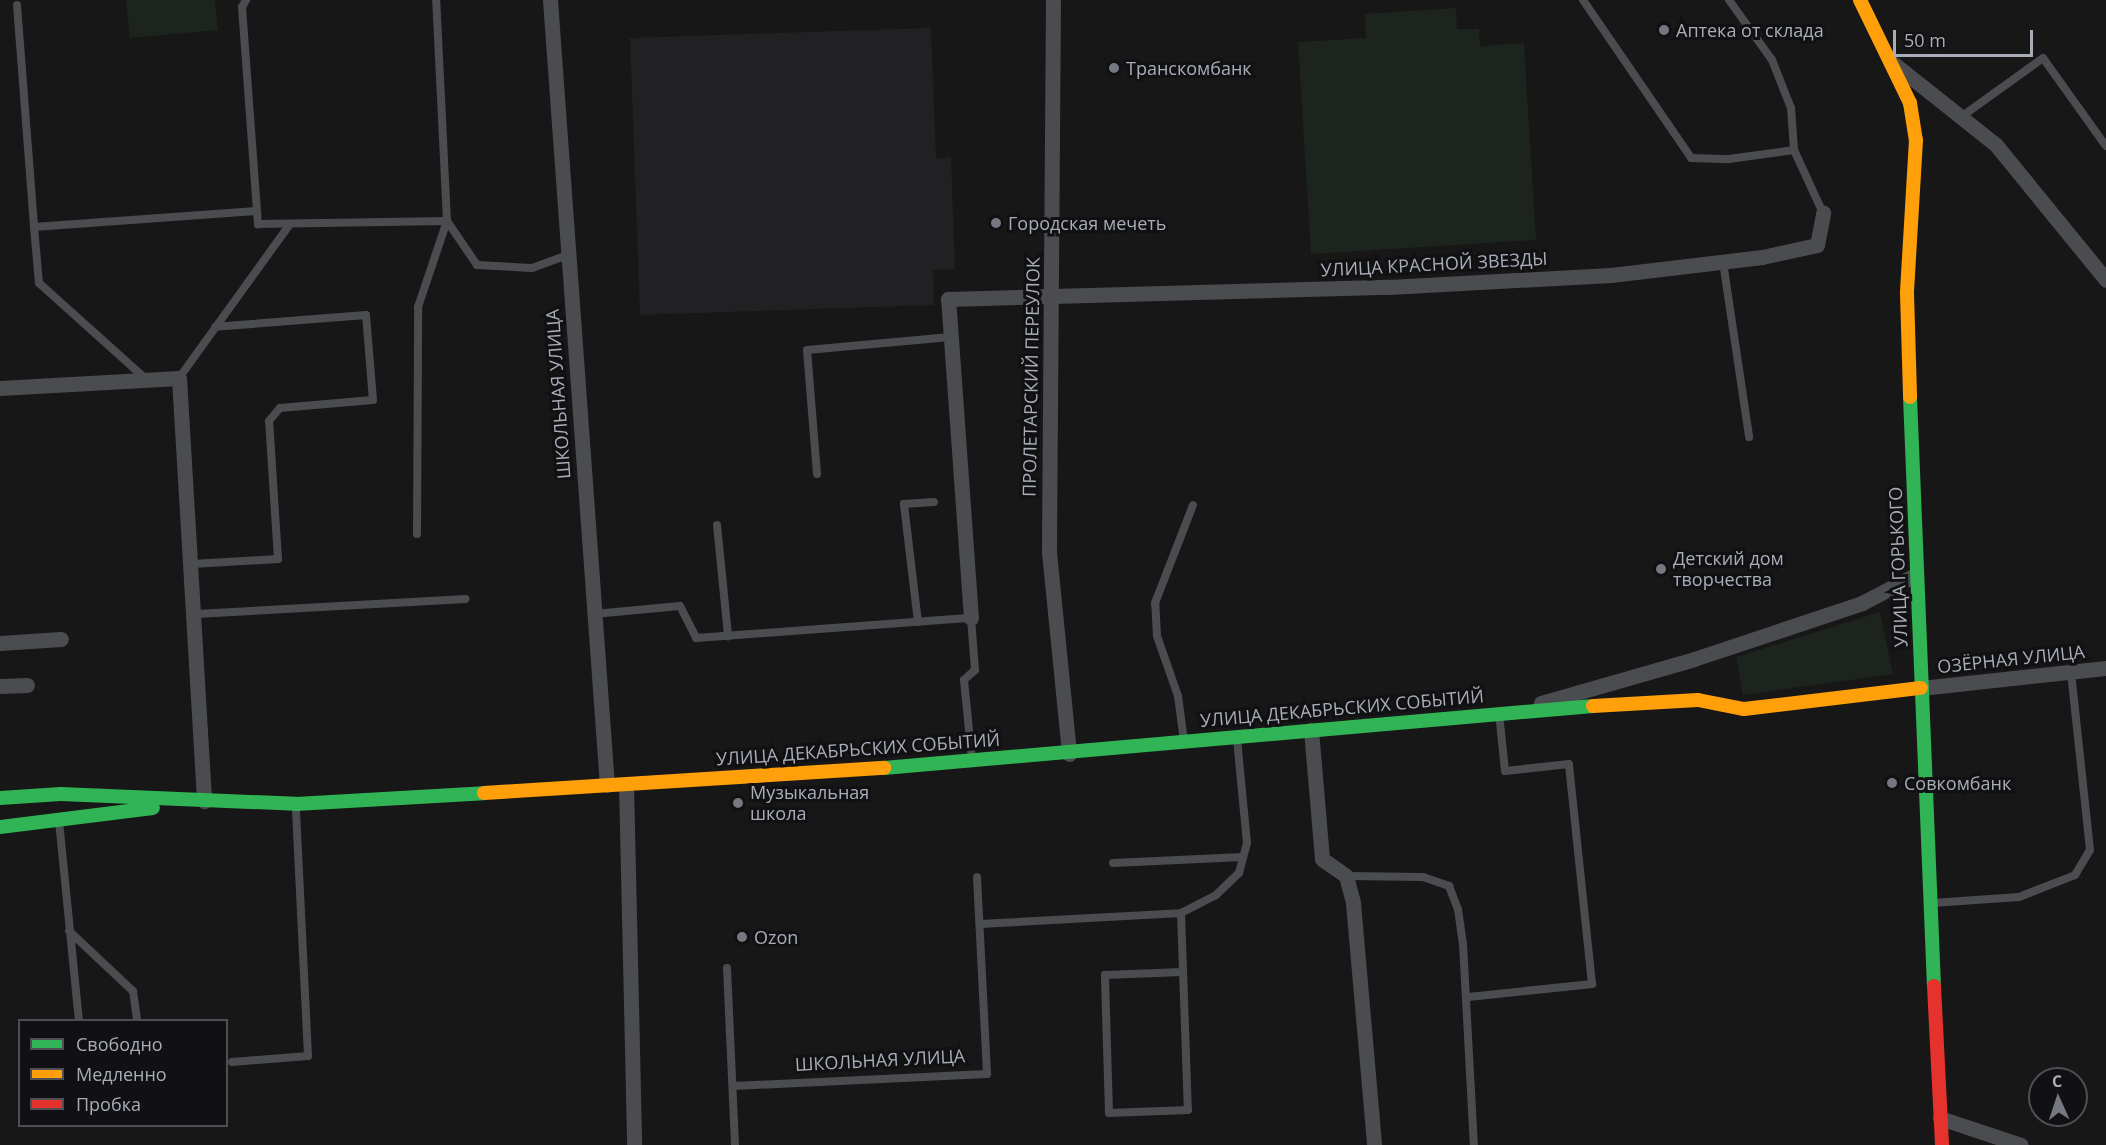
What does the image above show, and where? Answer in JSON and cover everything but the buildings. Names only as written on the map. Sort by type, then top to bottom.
[{"type":"street","name":"ШКОЛЬНАЯ УЛИЦА","points":[[550,0],[607,785]]},
{"type":"street","name":"ПРОЛЕТАРСКИЙ ПЕРЕУЛОК","points":[[1053,0],[1049,552],[1069,754]]},
{"type":"street","name":"УЛИЦА ГОРЬКОГО","points":[[1860,0],[1910,103],[1916,140],[1907,293],[1914,575],[1941,1145]]},
{"type":"street","points":[[1892,62],[1996,145],[2106,280]]},
{"type":"street","name":"УЛИЦА КРАСНОЙ ЗВЕЗДЫ","points":[[951,337],[948,299],[1389,287],[1611,275],[1723,262],[1817,245],[1823,213]]},
{"type":"street","points":[[951,337],[971,618]]},
{"type":"street","points":[[0,388],[179,378],[196,614],[204,801]]},
{"type":"street","name":"УЛИЦА ДЕКАБРЬСКИХ СОБЫТИЙ","points":[[1506,712],[1694,659],[1862,603],[1914,575]]},
{"type":"street","points":[[0,644],[61,639]]},
{"type":"street","name":"ОЗЁРНАЯ УЛИЦА","points":[[1921,688],[2106,668]]},
{"type":"street","points":[[0,686],[27,685]]},
{"type":"street","name":"УЛИЦА ДЕКАБРЬСКИХ СОБЫТИЙ","points":[[0,798],[61,794],[296,804],[973,763],[1506,712],[1698,700],[1744,709],[1921,688]]},
{"type":"street","points":[[1311,730],[1322,859],[1346,876],[1353,903],[1374,1145]]},
{"type":"street","points":[[626,784],[634,1145]]},
{"type":"street","name":"УЛИЦА ДЕКАБРЬСКИХ СОБЫТИЙ","points":[[0,827],[204,801]]},
{"type":"street","points":[[1940,1118],[2021,1145]]},
{"type":"lane","points":[[246,0],[242,7],[258,224],[447,221]]},
{"type":"lane","points":[[417,534],[418,307],[447,221],[436,0]]},
{"type":"lane","points":[[1583,0],[1691,158],[1729,159],[1794,150]]},
{"type":"lane","points":[[1729,0],[1772,60],[1791,108],[1794,150],[1823,213]]},
{"type":"lane","points":[[17,5],[39,283],[147,379]]},
{"type":"lane","points":[[1960,118],[2043,58],[2106,146]]},
{"type":"lane","points":[[34,227],[256,211]]},
{"type":"lane","points":[[447,221],[477,265],[532,267],[568,255]]},
{"type":"lane","points":[[179,378],[290,224]]},
{"type":"lane","points":[[1723,262],[1749,438]]},
{"type":"lane","points":[[192,564],[278,559],[269,421],[280,408],[373,400],[366,315],[215,327]]},
{"type":"lane","points":[[817,474],[807,350],[951,337]]},
{"type":"lane","points":[[918,622],[904,504],[934,502]]},
{"type":"lane","points":[[1185,743],[1178,696],[1157,636],[1155,603],[1193,505]]},
{"type":"lane","points":[[717,525],[728,636]]},
{"type":"lane","points":[[196,614],[466,599]]},
{"type":"lane","points":[[594,614],[680,606],[696,638],[971,618],[975,670],[964,681],[973,763]]},
{"type":"lane","points":[[1930,903],[2019,897],[2075,875],[2090,850],[2071,672]]},
{"type":"lane","points":[[1467,997],[1592,984],[1569,764],[1505,771],[1506,712]]},
{"type":"lane","points":[[980,924],[1181,913],[1216,895],[1239,873],[1247,843],[1236,737]]},
{"type":"lane","points":[[232,1062],[308,1056],[296,804]]},
{"type":"lane","points":[[59,821],[79,1019]]},
{"type":"lane","points":[[1113,863],[1243,857]]},
{"type":"lane","points":[[1346,876],[1423,877],[1449,886],[1458,909],[1467,997],[1474,1145]]},
{"type":"lane","name":"ШКОЛЬНАЯ УЛИЦА","points":[[734,1086],[987,1074],[977,877]]},
{"type":"lane","points":[[1181,913],[1188,1110],[1110,1113],[1105,975],[1183,972]]},
{"type":"lane","points":[[69,931],[133,991],[137,1019]]},
{"type":"lane","points":[[727,968],[735,1145]]},
{"type":"shaded area","points":[[126,0],[215,0],[218,30],[130,38]]},
{"type":"shaded area","points":[[1456,8],[1457,29],[1479,29],[1480,46],[1524,43],[1536,240],[1311,254],[1298,42],[1366,38],[1365,14]]},
{"type":"shaded area","points":[[931,28],[936,158],[951,157],[955,269],[933,270],[934,305],[640,315],[630,38]]},
{"type":"shaded area","points":[[1880,612],[1893,674],[1743,695],[1736,657]]},
{"type":"traffic: fast","points":[[1910,397],[1934,986]]},
{"type":"traffic: fast","points":[[884,768],[1593,706]]},
{"type":"traffic: fast","points":[[0,798],[61,794],[296,804],[484,793]]},
{"type":"traffic: fast","points":[[0,827],[153,808]]},
{"type":"traffic: slow","points":[[1860,0],[1910,103],[1916,140],[1907,293],[1910,397]]},
{"type":"traffic: slow","points":[[1593,706],[1698,700],[1744,709],[1921,688]]},
{"type":"traffic: slow","points":[[484,793],[884,768]]},
{"type":"traffic: jam","points":[[1934,986],[1942,1145]]},
{"type":"place","name":"Аптека от склада","points":[[1664,30]]},
{"type":"place","name":"Транскомбанк","points":[[1114,68]]},
{"type":"place","name":"Городская мечеть","points":[[996,223]]},
{"type":"place","name":"Детский дом творчества","points":[[1661,569]]},
{"type":"place","name":"Совкомбанк","points":[[1892,783]]},
{"type":"place","name":"Музыкальная школа","points":[[738,803]]},
{"type":"place","name":"Ozon","points":[[742,937]]}]
